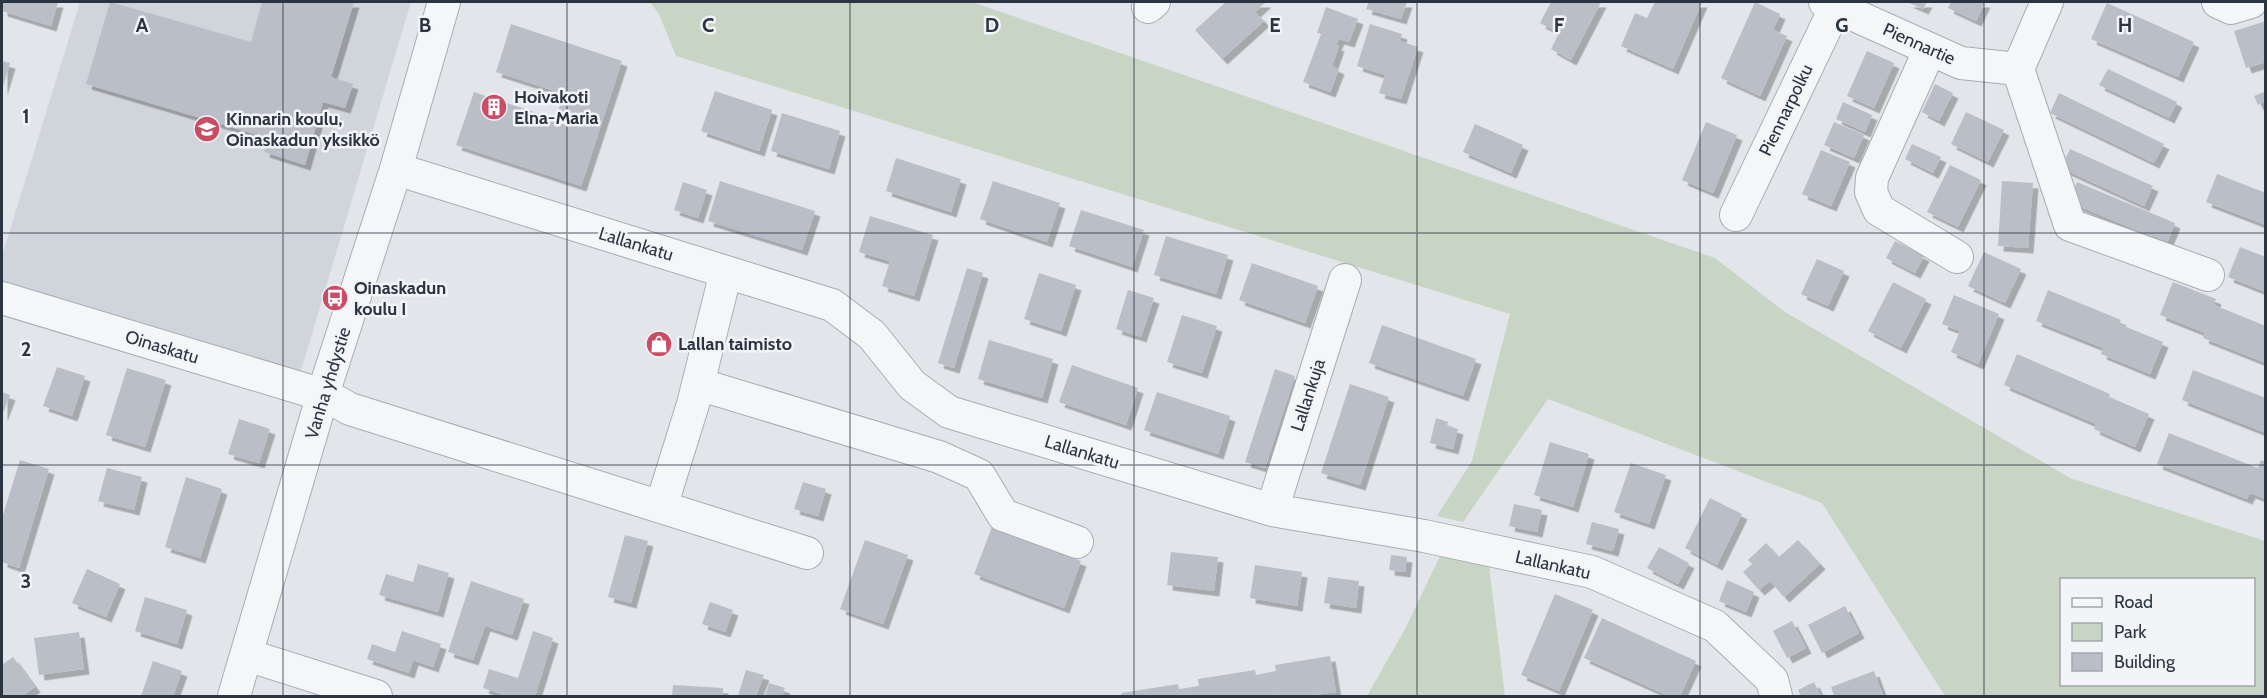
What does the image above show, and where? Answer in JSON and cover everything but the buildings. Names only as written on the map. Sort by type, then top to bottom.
[{"type":"street","name":"Vanha yhdystie","points":[[234,696],[323,394],[396,168],[444,2]]},
{"type":"street","points":[[2047,2],[2018,69],[2070,225],[2208,275]]},
{"type":"street","points":[[2218,2],[2231,8],[2251,2]]},
{"type":"street","name":"Piennartie","points":[[1833,3],[1962,63],[2018,69]]},
{"type":"street","name":"Piennarpolku","points":[[1736,215],[1833,3]]},
{"type":"street","points":[[1930,49],[1872,178],[1871,192],[1879,210],[1957,257]]},
{"type":"street","name":"Lallankatu","points":[[396,168],[832,305],[872,335],[912,385],[949,411],[1272,510],[1424,536],[1592,572],[1715,626],[1772,680],[1776,696]]},
{"type":"street","points":[[661,507],[698,384],[726,272]]},
{"type":"street","name":"Lallankuja","points":[[1272,510],[1345,280]]},
{"type":"street","name":"Oinaskatu","points":[[2,298],[323,394],[350,409],[807,553]]},
{"type":"street","points":[[698,384],[939,457],[979,475],[1003,515],[1077,542]]},
{"type":"street","points":[[247,655],[376,696]]},
{"type":"shaded area","name":"Kinnarin koulu, Oinaskadun yksikkö","points":[[80,2],[411,2],[300,374],[2,283],[2,256]]},
{"type":"green space","points":[[650,2],[972,2],[1715,258],[1785,312],[2070,478],[2265,541],[2265,696],[1945,696],[1822,503],[1548,399],[1463,522],[1437,516],[1472,461],[1510,314],[676,56],[659,14]]},
{"type":"green space","points":[[1441,554],[1489,566],[1505,696],[1367,696],[1405,629]]},
{"type":"place","name":"Hoivakoti Elna-Maria","points":[[494,107]]},
{"type":"place","name":"Kinnarin koulu, Oinaskadun yksikkö","points":[[207,129]]},
{"type":"place","name":"Oinaskadun koulu I","points":[[335,298]]},
{"type":"place","name":"Lallan taimisto","points":[[659,344]]}]
